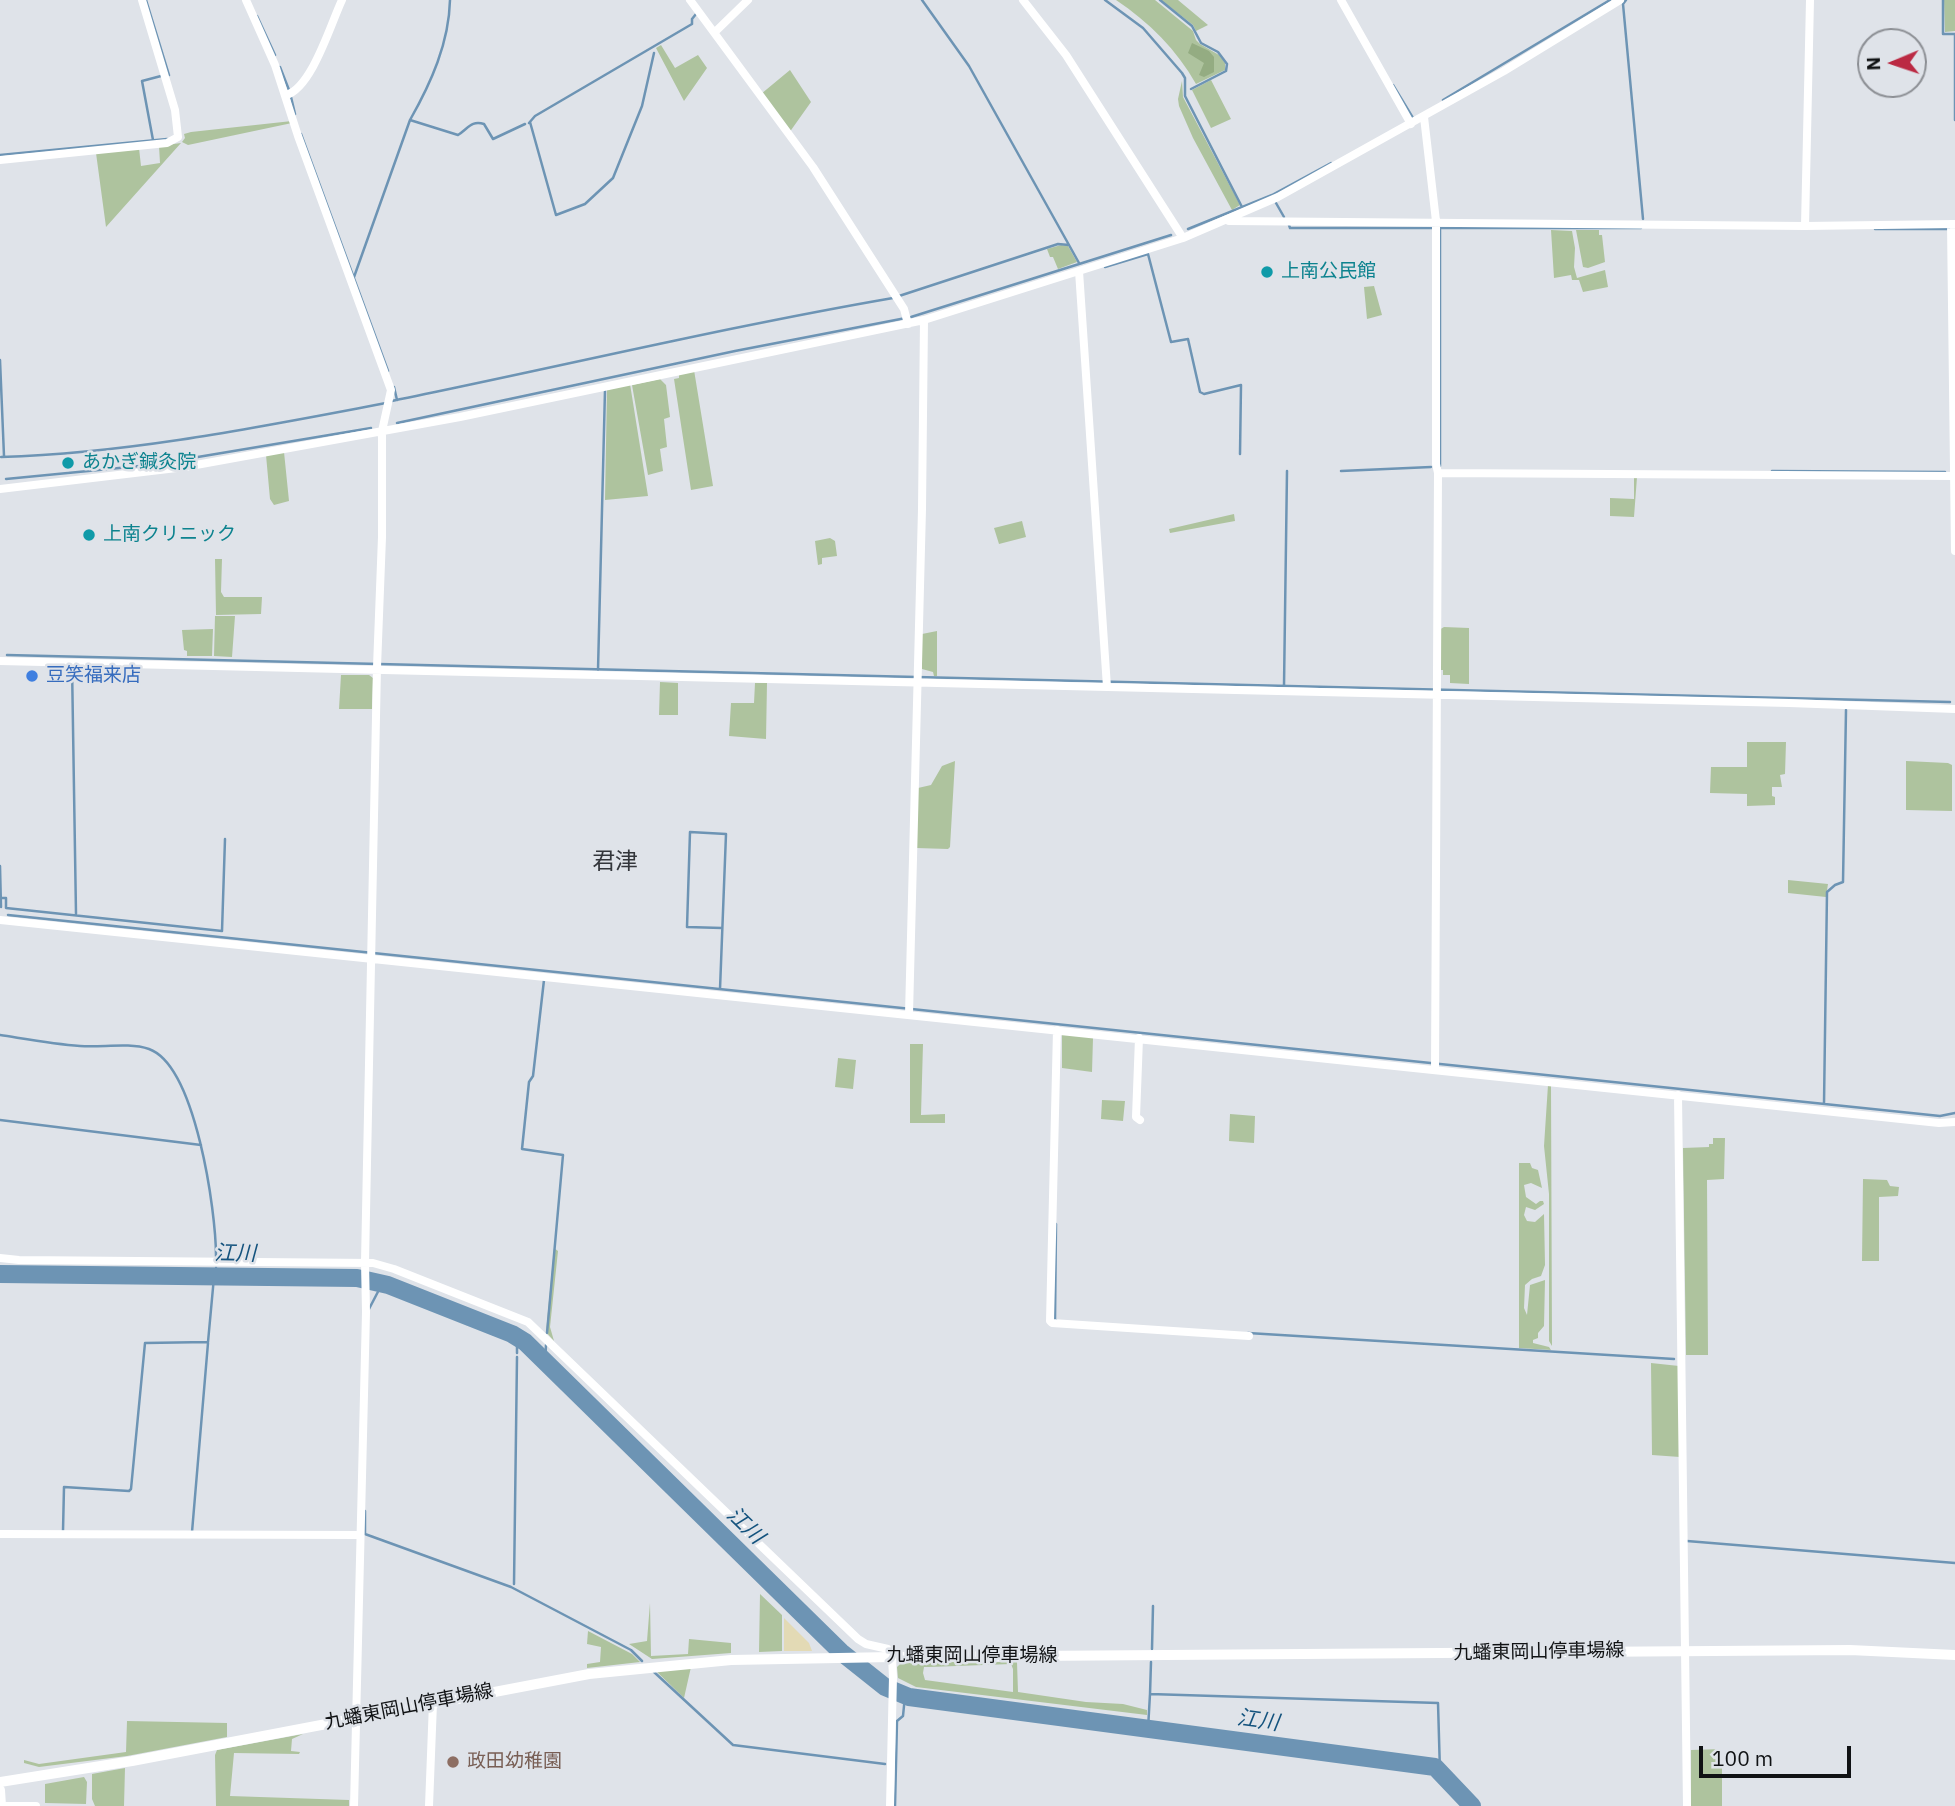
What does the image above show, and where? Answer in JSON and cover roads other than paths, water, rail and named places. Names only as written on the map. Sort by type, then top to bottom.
[{"type":"main road","name":"九蟠東岡山停車場線","points":[[0,1782],[132,1762],[624,1669],[731,1660],[1685,1651],[1898,1651],[1955,1655]]},
{"type":"main road","points":[[0,1790],[1,1806]]},
{"type":"street","points":[[0,160],[119,149],[176,140],[175,110],[142,0]]},
{"type":"street","points":[[246,0],[289,94],[298,136],[391,390],[382,431],[382,537],[377,667],[354,1806]]},
{"type":"street","points":[[289,94],[312,68],[342,0]]},
{"type":"street","points":[[690,0],[813,167],[896,297],[907,319]]},
{"type":"street","points":[[715,32],[748,0]]},
{"type":"street","points":[[1023,0],[1066,55],[1183,238]]},
{"type":"street","points":[[1341,0],[1410,122]]},
{"type":"street","points":[[0,489],[185,467],[460,417],[907,319],[924,320],[1183,238],[1278,197],[1570,33],[1620,0]]},
{"type":"street","points":[[1805,226],[1810,0]]},
{"type":"street","points":[[1424,117],[1436,226],[1438,472],[1435,1066]]},
{"type":"street","points":[[1226,220],[1436,226],[1952,227],[1955,551]]},
{"type":"street","points":[[1079,271],[1107,684]]},
{"type":"street","points":[[910,1010],[919,679],[924,320]]},
{"type":"street","points":[[1438,472],[1955,476]]},
{"type":"street","points":[[0,661],[919,679],[1955,709]]},
{"type":"street","points":[[0,920],[910,1010],[1057,1030],[1435,1066],[1678,1095],[1939,1123],[1955,1122]]},
{"type":"street","points":[[1057,1030],[1050,1321],[1249,1336]]},
{"type":"street","points":[[1139,1038],[1136,1117],[1140,1119]]},
{"type":"street","points":[[1678,1095],[1687,1806]]},
{"type":"street","points":[[0,1258],[365,1265],[394,1269],[528,1322],[858,1639],[866,1644],[888,1649],[893,1677],[890,1806]]},
{"type":"street","points":[[0,1534],[360,1535]]},
{"type":"street","points":[[429,1806],[433,1703]]},
{"type":"street","points":[[1,1806],[36,1806]]},
{"type":"waterway","points":[[146,0],[169,75]]},
{"type":"waterway","points":[[410,120],[437,62],[446,32],[450,0]]},
{"type":"waterway","points":[[922,0],[969,66],[1069,245]]},
{"type":"waterway","points":[[1105,0],[1143,28],[1182,73],[1185,78],[1185,96],[1242,207]]},
{"type":"waterway","points":[[1160,0],[1192,26],[1201,43],[1218,52],[1227,64],[1226,71],[1191,89]]},
{"type":"waterway","points":[[1443,100],[1610,0]]},
{"type":"waterway","points":[[1626,0],[1623,4],[1643,219]]},
{"type":"waterway","points":[[1943,0],[1943,34],[1955,34],[1955,120]]},
{"type":"waterway","points":[[529,123],[535,116],[692,24],[696,14]]},
{"type":"waterway","points":[[257,16],[275,55]]},
{"type":"waterway","points":[[530,122],[556,215],[585,204],[613,178],[642,106],[654,53]]},
{"type":"waterway","points":[[280,67],[289,90]]},
{"type":"waterway","points":[[153,140],[142,81],[161,76]]},
{"type":"waterway","points":[[1393,85],[1413,118]]},
{"type":"waterway","points":[[291,97],[295,114]]},
{"type":"waterway","points":[[354,277],[410,120],[458,135],[473,124],[480,123],[484,124],[493,139],[525,124]]},
{"type":"waterway","points":[[301,134],[388,371]]},
{"type":"waterway","points":[[0,155],[167,139]]},
{"type":"waterway","points":[[1188,229],[1272,195],[1331,163]]},
{"type":"waterway","points":[[1276,203],[1284,217]]},
{"type":"waterway","points":[[1289,225],[1290,228],[1434,228]]},
{"type":"waterway","points":[[1440,228],[1440,466]]},
{"type":"waterway","points":[[1441,228],[1641,228]]},
{"type":"waterway","points":[[1875,229],[1949,229]]},
{"type":"waterway","points":[[397,423],[735,351],[911,317],[1171,235]]},
{"type":"waterway","points":[[899,296],[1058,244],[1069,245],[1079,263]]},
{"type":"waterway","points":[[1105,267],[1148,254],[1171,342],[1188,339],[1200,392],[1204,394],[1241,385],[1240,454]]},
{"type":"waterway","points":[[392,401],[705,334],[893,298]]},
{"type":"waterway","points":[[0,360],[4,456]]},
{"type":"waterway","points":[[394,387],[397,400]]},
{"type":"waterway","points":[[598,670],[605,390]]},
{"type":"waterway","points":[[1,457],[50,455],[146,444],[243,430],[386,403]]},
{"type":"waterway","points":[[6,479],[150,465],[371,428]]},
{"type":"waterway","points":[[1341,471],[1431,467]]},
{"type":"waterway","points":[[1284,686],[1287,471]]},
{"type":"waterway","points":[[1772,471],[1945,472]]},
{"type":"waterway","points":[[7,655],[1950,702]]},
{"type":"waterway","points":[[72,665],[76,914]]},
{"type":"waterway","points":[[1824,1104],[1827,892],[1843,882],[1846,710]]},
{"type":"waterway","points":[[720,989],[726,834],[690,832],[687,927],[722,928]]},
{"type":"waterway","points":[[1,898],[6,898],[6,908],[222,931],[225,839]]},
{"type":"waterway","points":[[0,866],[1,907]]},
{"type":"waterway","points":[[8,915],[1940,1116],[1955,1113]]},
{"type":"waterway","points":[[544,980],[522,1149],[563,1155],[547,1333]]},
{"type":"waterway","points":[[0,1035],[80,1046],[141,1047],[149,1049],[165,1061],[179,1082],[200,1142],[212,1207],[216,1256]]},
{"type":"waterway","points":[[0,1120],[201,1145]]},
{"type":"waterway","points":[[1056,1224],[1056,1320]]},
{"type":"waterway","name":"江川","points":[[216,1268],[216,1277]]},
{"type":"waterway","name":"江川","points":[[0,1274],[357,1278],[388,1285],[512,1334],[525,1342],[841,1652],[885,1687],[909,1697],[1435,1767],[1472,1806]]},
{"type":"waterway","points":[[63,1531],[64,1487],[131,1489],[145,1343],[208,1342],[214,1277]]},
{"type":"waterway","points":[[369,1309],[382,1284]]},
{"type":"waterway","points":[[1248,1333],[1674,1359]]},
{"type":"waterway","points":[[517,1337],[517,1353]]},
{"type":"waterway","points":[[192,1532],[208,1343]]},
{"type":"waterway","points":[[545,1362],[546,1345]]},
{"type":"waterway","points":[[514,1584],[517,1357]]},
{"type":"waterway","points":[[365,1511],[365,1534],[511,1587],[631,1650],[642,1661]]},
{"type":"waterway","points":[[1687,1541],[1955,1563]]},
{"type":"waterway","points":[[1152,1649],[1153,1606]]},
{"type":"waterway","points":[[1150,1694],[1151,1662]]},
{"type":"waterway","points":[[654,1672],[733,1745],[885,1764]]},
{"type":"waterway","points":[[1148,1729],[1150,1694],[1438,1703],[1440,1772]]},
{"type":"waterway","points":[[895,1806],[897,1721],[903,1716],[905,1696]]},
{"type":"place","name":"上南公民館","points":[[1267,272]]},
{"type":"place","name":"あかぎ鍼灸院","points":[[68,463]]},
{"type":"place","name":"上南クリニック","points":[[89,535]]},
{"type":"place","name":"豆笑福来店","points":[[32,676]]},
{"type":"place","name":"政田幼稚園","points":[[453,1762]]},
{"type":"district","name":"君津","points":[[615,862]]}]
